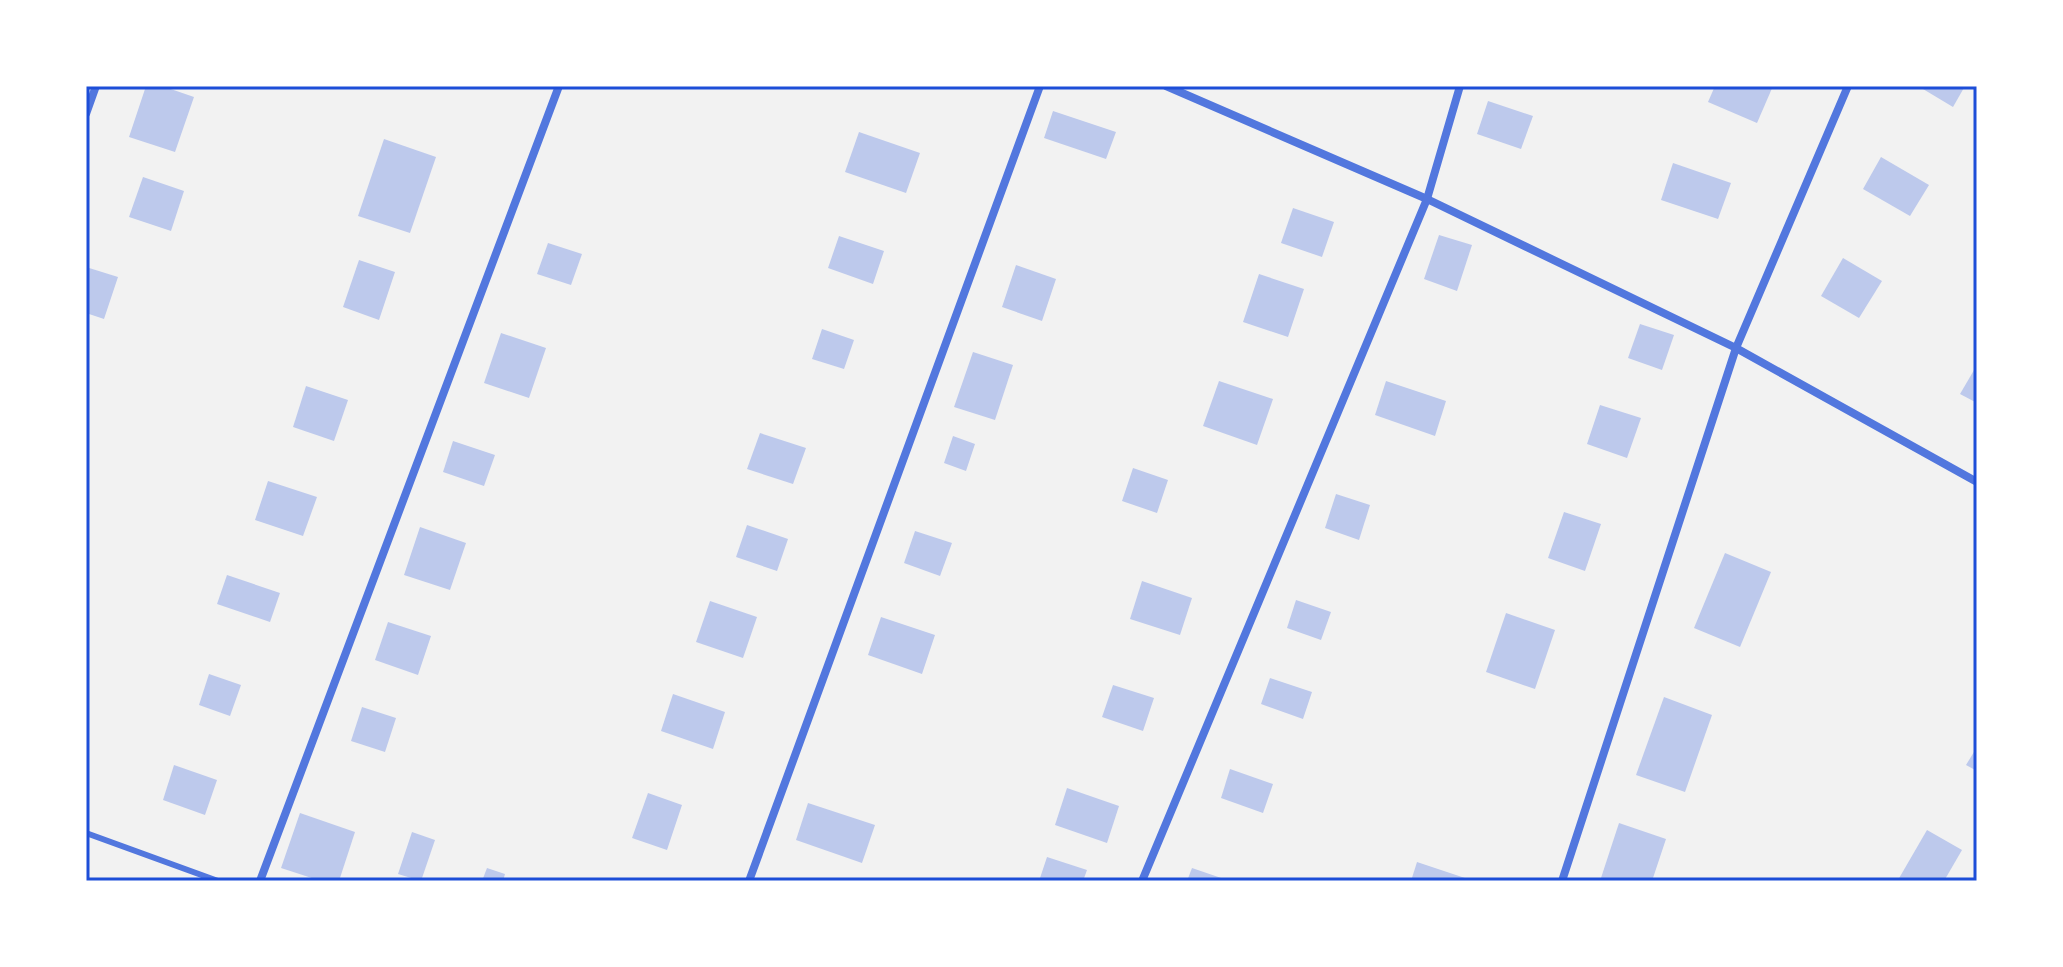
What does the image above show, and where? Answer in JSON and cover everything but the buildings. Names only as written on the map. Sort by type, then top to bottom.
[{"type":"street","points":[[86,114],[96,86]]},
{"type":"street","points":[[260,881],[559,86]]},
{"type":"street","points":[[749,881],[1040,86]]},
{"type":"street","points":[[1166,86],[1427,199],[1736,348],[1977,482]]},
{"type":"street","points":[[1142,881],[1427,199],[1460,86]]},
{"type":"street","points":[[1562,881],[1736,348],[1848,86]]},
{"type":"lane","points":[[86,833],[218,881]]}]
